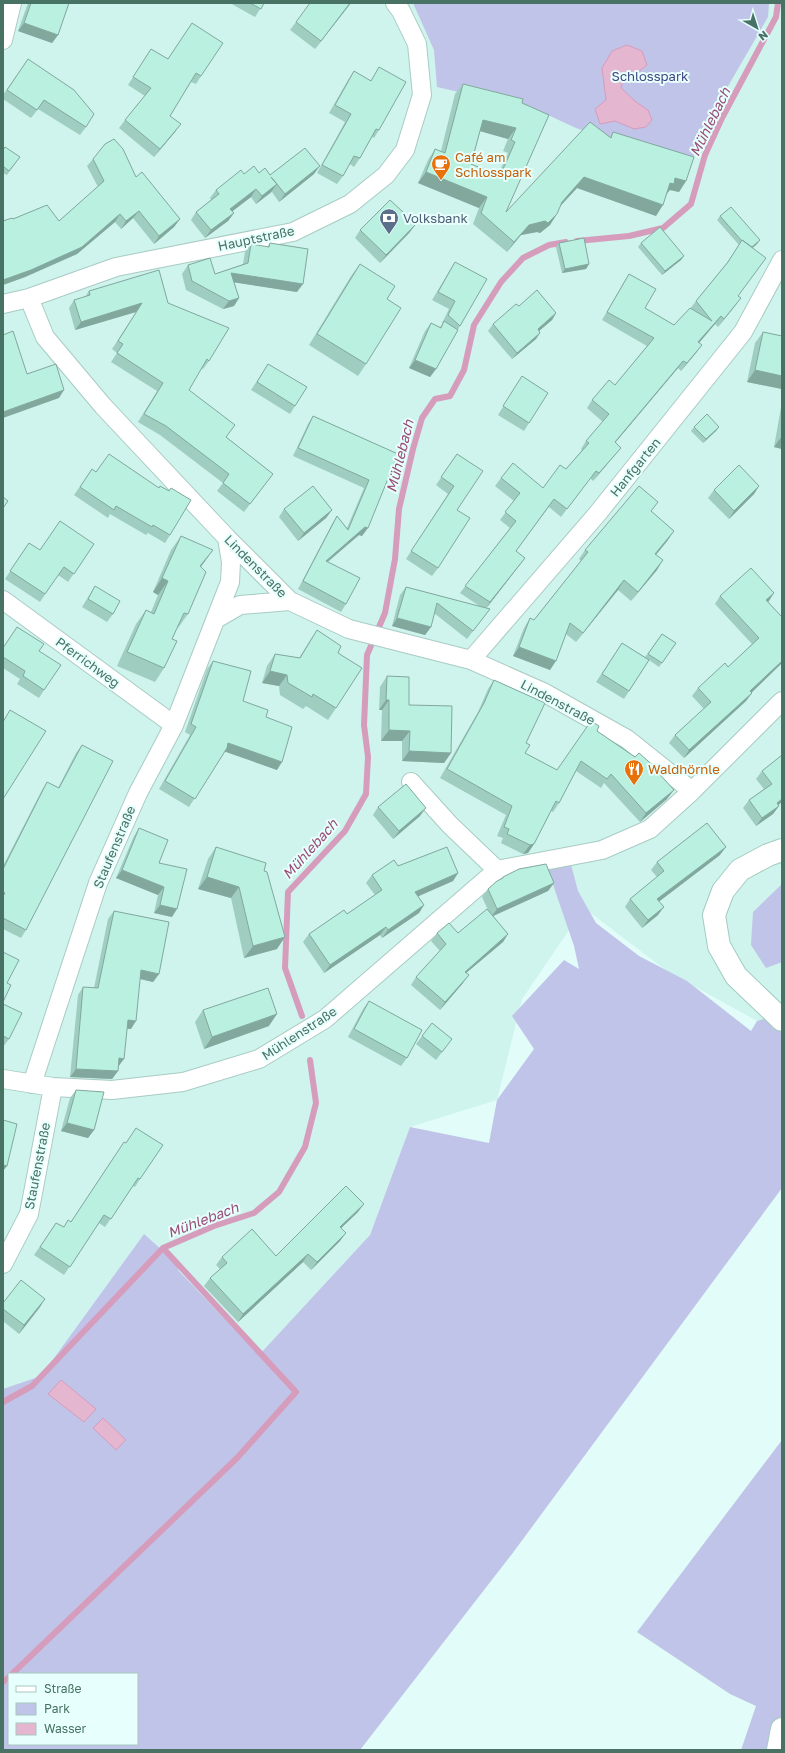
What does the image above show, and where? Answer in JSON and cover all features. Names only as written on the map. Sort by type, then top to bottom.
[{"type":"main road","points":[[782,850],[768,855],[740,870],[723,891],[714,915],[719,946],[736,976],[782,1020]]},
{"type":"main road","points":[[778,1750],[782,1729]]},
{"type":"street","points":[[3,40],[12,3]]},
{"type":"street","name":"Hauptstraße","points":[[3,304],[29,298],[116,266],[293,232],[350,204],[386,175],[405,150],[422,94],[417,44],[401,11],[395,3]]},
{"type":"street","name":"Hanfgarten","points":[[471,660],[598,513],[743,332],[782,260]]},
{"type":"street","name":"Lindenstraße","points":[[29,298],[45,337],[103,406],[227,538],[290,601],[349,629],[471,660],[545,693],[627,739],[692,791]]},
{"type":"street","name":"Staufenstraße","points":[[32,1084],[98,883],[138,793],[174,724],[230,582],[231,562],[227,538]]},
{"type":"street","name":"Pferrichweg","points":[[3,600],[174,724]]},
{"type":"street","points":[[216,619],[240,605],[290,601]]},
{"type":"street","points":[[411,782],[450,825],[497,870],[602,850],[650,829],[692,791],[782,702]]},
{"type":"street","name":"Mühlenstraße","points":[[3,1079],[53,1087],[112,1090],[183,1082],[259,1059],[325,1019],[497,870]]},
{"type":"street","name":"Staufenstraße","points":[[3,1264],[28,1214],[53,1087]]},
{"type":"shaded area","points":[[3,3],[782,3],[782,1022],[780,1015],[757,1021],[667,971],[584,908],[522,999],[497,1100],[410,1127],[370,1235],[259,1355],[144,1234],[41,1376],[3,1389]]},
{"type":"green space","name":"Schlosspark","points":[[413,3],[769,4],[768,17],[709,119],[690,166],[576,128],[535,109],[437,87],[434,50]]},
{"type":"green space","points":[[569,857],[578,891],[596,923],[639,956],[687,981],[751,1031],[757,1021],[780,1014],[782,1017],[782,1188],[512,1554],[360,1750],[3,1750],[3,1389],[41,1376],[144,1234],[181,1267],[178,1270],[259,1355],[370,1235],[410,1127],[489,1143],[497,1100],[534,1049],[512,1016],[564,960],[579,969],[574,946],[545,861]]},
{"type":"green space","points":[[782,884],[782,962],[766,968],[751,945],[753,912]]},
{"type":"green space","points":[[782,1440],[782,1729],[778,1750],[741,1750],[756,1706],[730,1694],[637,1632]]},
{"type":"water","points":[[627,45],[642,51],[647,65],[637,73],[624,76],[621,88],[636,102],[648,110],[652,120],[646,127],[634,129],[615,121],[600,124],[595,109],[606,100],[602,68],[612,51]]},
{"type":"water","points":[[61,1380],[96,1409],[84,1422],[48,1394]]},
{"type":"water","points":[[103,1418],[126,1440],[116,1450],[93,1428]]},
{"type":"building","points":[[31,3],[69,3],[58,35],[24,23]]},
{"type":"building","points":[[250,3],[264,3],[261,9]]},
{"type":"building","points":[[310,3],[350,3],[321,41],[296,22]]},
{"type":"building","points":[[192,23],[223,43],[201,76],[196,73],[170,116],[181,124],[160,149],[125,120],[151,88],[133,77],[151,49],[168,59]]},
{"type":"building","points":[[28,59],[74,90],[94,114],[86,127],[44,100],[37,110],[7,90]]},
{"type":"building","points":[[379,67],[406,82],[379,130],[376,129],[360,158],[354,156],[343,176],[322,165],[351,114],[335,105],[354,71],[371,81]]},
{"type":"building","points":[[463,84],[523,99],[522,103],[549,115],[506,212],[590,122],[611,138],[613,132],[694,157],[686,181],[675,178],[674,184],[670,183],[663,205],[584,177],[562,202],[557,214],[548,223],[545,221],[529,225],[514,242],[481,213],[487,197],[426,172],[435,149],[445,153]],"holes":[[[483,120],[516,128],[511,140],[515,142],[500,176],[471,164]]]},
{"type":"building","points":[[114,139],[123,149],[136,177],[142,172],[180,219],[159,236],[139,211],[126,221],[120,214],[82,247],[31,270],[3,280],[3,221],[13,219],[47,205],[59,221],[104,181],[93,159],[105,144]]},
{"type":"building","points":[[5,147],[20,157],[9,171],[3,166],[3,150]]},
{"type":"building","points":[[305,148],[320,166],[285,194],[277,184],[262,196],[256,189],[230,209],[234,213],[211,230],[196,212],[219,194],[216,190],[241,170],[244,174],[254,166],[259,173],[265,168],[270,175]]},
{"type":"building","points":[[390,200],[416,224],[386,255],[360,230]]},
{"type":"building","points":[[731,207],[760,240],[752,247],[742,241],[720,216]]},
{"type":"building","points":[[660,227],[684,256],[665,271],[641,243]]},
{"type":"building","points":[[584,238],[589,264],[565,269],[559,243]]},
{"type":"building","points":[[742,240],[766,258],[738,296],[741,298],[724,319],[721,316],[698,342],[702,345],[687,363],[683,361],[615,442],[621,448],[599,473],[596,471],[567,509],[554,499],[516,551],[525,558],[490,602],[465,586],[516,521],[505,512],[520,493],[501,478],[513,463],[543,488],[560,465],[566,469],[589,443],[586,441],[609,414],[592,400],[609,380],[615,385],[654,338],[607,312],[629,274],[656,289],[645,308],[674,325],[690,308],[712,321],[696,301],[728,262]]},
{"type":"building","points":[[270,243],[308,249],[303,284],[231,273],[239,298],[229,301],[192,281],[188,265],[210,258],[215,274],[248,263],[251,244],[269,247]]},
{"type":"building","points":[[455,262],[487,279],[460,326],[448,315],[455,301],[438,292]]},
{"type":"building","points":[[360,264],[395,286],[387,299],[401,308],[366,364],[317,334]]},
{"type":"building","points":[[159,270],[168,303],[229,328],[209,361],[207,359],[189,390],[235,425],[226,437],[273,474],[250,504],[223,483],[229,474],[166,426],[144,414],[163,383],[117,353],[123,344],[118,341],[142,303],[81,322],[74,300],[90,295],[89,291]]},
{"type":"building","points":[[537,290],[556,313],[538,329],[540,333],[517,353],[493,324],[516,304],[519,306]]},
{"type":"building","points":[[444,321],[458,330],[436,369],[415,360],[431,323],[441,328]]},
{"type":"building","points":[[13,331],[27,374],[56,364],[64,390],[3,412],[3,335]]},
{"type":"building","points":[[763,332],[782,336],[782,376],[755,370]]},
{"type":"building","points":[[268,364],[307,387],[295,406],[257,382]]},
{"type":"building","points":[[522,376],[548,393],[529,423],[503,406]]},
{"type":"building","points":[[707,414],[719,427],[706,439],[694,427]]},
{"type":"building","points":[[313,416],[398,454],[368,528],[365,527],[326,561],[360,578],[346,604],[303,581],[337,516],[348,530],[369,480],[298,448]]},
{"type":"building","points":[[109,454],[159,488],[160,486],[169,491],[171,488],[191,500],[170,535],[153,525],[152,527],[116,506],[114,510],[80,487],[92,469],[96,472]]},
{"type":"building","points":[[457,454],[483,471],[457,510],[470,518],[438,568],[411,551],[454,486],[441,477]]},
{"type":"building","points":[[739,465],[759,486],[734,511],[714,490]]},
{"type":"building","points":[[313,486],[332,510],[304,533],[284,509]]},
{"type":"building","points":[[639,486],[658,502],[651,511],[674,531],[655,554],[663,560],[638,592],[624,580],[583,633],[570,623],[556,661],[519,647],[530,618],[534,620],[588,552],[585,550]]},
{"type":"building","points":[[3,497],[8,501],[3,508]]},
{"type":"building","points":[[60,521],[94,544],[74,574],[64,567],[45,594],[10,571],[29,543],[40,550]]},
{"type":"building","points":[[181,536],[213,550],[200,566],[206,572],[188,614],[184,613],[172,639],[177,641],[164,668],[127,652],[146,610],[154,614],[168,581],[162,578]]},
{"type":"building","points":[[751,568],[774,593],[766,600],[782,617],[782,661],[750,691],[752,693],[689,750],[675,735],[711,702],[698,688],[725,663],[728,667],[759,638],[720,596]]},
{"type":"building","points":[[95,586],[120,601],[113,614],[88,599]]},
{"type":"building","points":[[406,587],[490,609],[473,631],[437,603],[431,627],[397,618]]},
{"type":"building","points":[[17,627],[44,644],[39,651],[61,665],[44,690],[23,676],[25,671],[3,657],[3,648]]},
{"type":"building","points":[[317,630],[341,646],[338,653],[362,668],[336,708],[313,694],[312,697],[288,683],[287,675],[270,671],[275,654],[300,658]]},
{"type":"building","points":[[662,634],[676,643],[662,663],[648,654]]},
{"type":"building","points":[[622,643],[649,660],[629,691],[602,674]]},
{"type":"building","points":[[213,661],[251,671],[243,701],[268,710],[266,717],[292,727],[282,762],[228,743],[227,748],[195,799],[165,781],[196,727],[191,724]]},
{"type":"building","points":[[387,676],[409,677],[409,705],[452,706],[451,753],[409,751],[410,731],[389,730],[389,700],[386,700]]},
{"type":"building","points":[[494,680],[545,703],[526,743],[530,745],[525,753],[557,770],[591,721],[599,726],[597,731],[635,757],[639,753],[656,768],[655,769],[674,790],[646,813],[611,774],[607,779],[581,761],[559,803],[556,801],[534,844],[530,845],[507,834],[509,829],[504,827],[512,806],[447,769],[484,703]]},
{"type":"building","points":[[10,710],[46,731],[3,799],[3,722]]},
{"type":"building","points":[[82,745],[113,761],[26,930],[3,918],[3,896],[5,893],[3,892],[3,869],[47,782],[59,788]]},
{"type":"building","points":[[782,755],[782,799],[777,803],[779,806],[762,818],[749,800],[772,784],[762,771]]},
{"type":"building","points":[[406,784],[426,808],[399,831],[378,807]]},
{"type":"building","points":[[707,823],[726,847],[657,899],[664,907],[648,920],[630,899],[664,871],[657,862]]},
{"type":"building","points":[[139,828],[168,840],[159,863],[187,869],[177,909],[160,905],[164,887],[122,870]]},
{"type":"building","points":[[216,847],[266,863],[264,871],[267,872],[285,937],[253,946],[239,887],[207,877]]},
{"type":"building","points":[[447,847],[458,873],[415,892],[424,905],[388,930],[386,927],[330,965],[309,934],[344,910],[347,914],[382,890],[372,875],[394,860],[398,866]]},
{"type":"building","points":[[546,864],[554,883],[497,909],[488,889],[503,877],[519,869]]},
{"type":"building","points":[[487,909],[508,934],[465,972],[469,975],[445,1002],[416,977],[446,944],[437,933],[449,923],[458,933]]},
{"type":"building","points":[[114,911],[169,922],[159,974],[141,970],[136,1021],[128,1020],[124,1059],[119,1058],[118,1071],[76,1069],[83,987],[98,988]]},
{"type":"building","points":[[3,952],[19,960],[7,983],[11,985],[3,1002]]},
{"type":"building","points":[[268,988],[277,1014],[212,1037],[203,1010]]},
{"type":"building","points":[[369,1001],[422,1030],[407,1058],[354,1029]]},
{"type":"building","points":[[3,1004],[22,1013],[9,1039],[3,1036]]},
{"type":"building","points":[[432,1023],[452,1039],[442,1052],[422,1036]]},
{"type":"building","points":[[76,1090],[104,1092],[94,1130],[67,1123]]},
{"type":"building","points":[[3,1120],[17,1124],[7,1166],[3,1165]]},
{"type":"building","points":[[136,1128],[163,1145],[140,1179],[138,1178],[111,1219],[104,1215],[70,1267],[40,1247],[56,1223],[64,1227],[68,1220],[71,1222],[124,1142],[126,1143]]},
{"type":"building","points":[[346,1186],[364,1204],[340,1227],[346,1233],[317,1262],[308,1254],[243,1314],[210,1278],[227,1263],[222,1257],[252,1229],[276,1256]]},
{"type":"building","points":[[21,1280],[45,1299],[24,1325],[3,1309],[3,1303]]},
{"type":"waterway","name":"Mühlebach","points":[[577,241],[629,236],[663,228],[691,204],[705,155],[722,118],[776,17],[778,3]]},
{"type":"waterway","name":"Mühlebach","points":[[302,1016],[285,968],[288,892],[345,831],[366,794],[368,757],[364,725],[367,655],[385,613],[395,559],[399,509],[422,418],[435,399],[450,396],[464,370],[474,325],[501,282],[523,258],[549,245],[566,242]]},
{"type":"waterway","name":"Mühlebach","points":[[3,1402],[32,1386],[163,1248],[214,1226],[254,1213],[279,1192],[305,1147],[316,1103],[310,1060]]},
{"type":"waterway","points":[[13,1673],[237,1458],[296,1392],[163,1248]]},
{"type":"waterway","points":[[3,1682],[8,1678]]},
{"type":"place","name":"Café am Schlosspark","points":[[441,181]]},
{"type":"place","name":"Volksbank","points":[[389,235]]},
{"type":"place","name":"Waldhörnle","points":[[634,786]]}]
